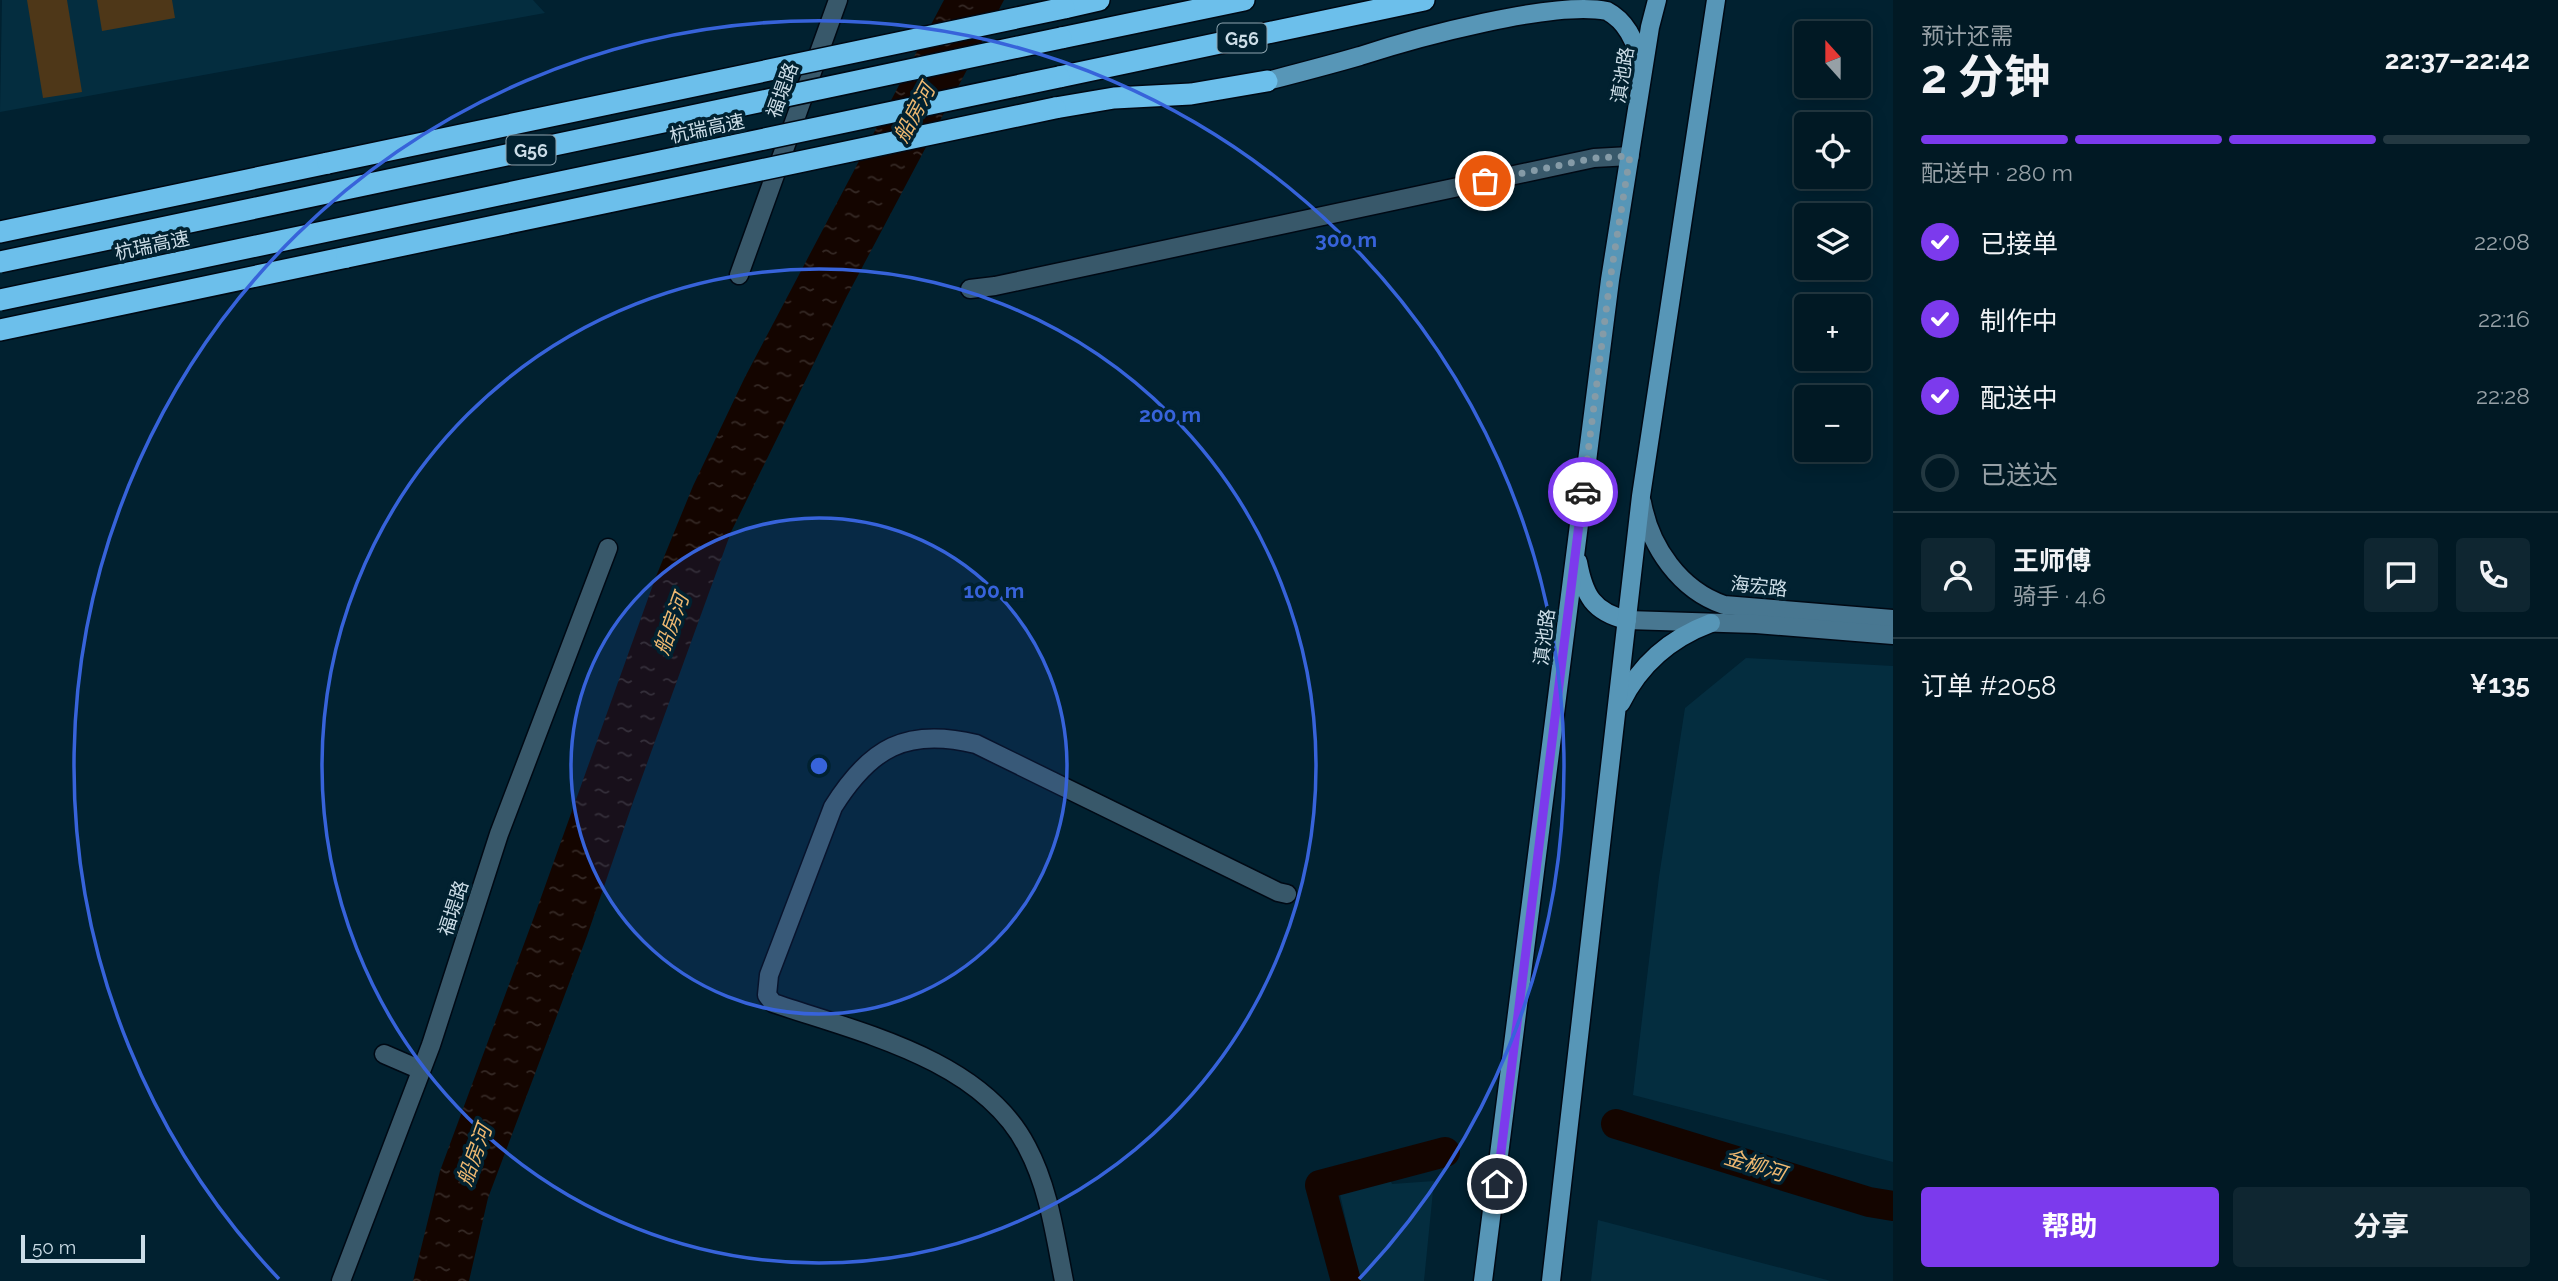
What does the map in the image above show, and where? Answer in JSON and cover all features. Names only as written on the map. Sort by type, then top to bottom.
[{"type":"highway","points":[[0,232],[1099,0]]},
{"type":"highway","name":"杭瑞高速","points":[[0,262],[1244,0]]},
{"type":"highway","name":"杭瑞高速","points":[[0,300],[1424,0]]},
{"type":"highway","points":[[0,330],[1055,108],[1114,98],[1191,94],[1267,81]]},
{"type":"main road","name":"滇池路","points":[[1483,1281],[1610,280],[1657,0]]},
{"type":"main road","points":[[1551,1281],[1641,496],[1716,0]]},
{"type":"main road","points":[[1707,46],[1726,0]]},
{"type":"main road","points":[[1267,81],[1488,17],[1538,6],[1570,3],[1606,10],[1619,20],[1635,44],[1643,75]]},
{"type":"main road","name":"海宏路","points":[[1641,496],[1648,526],[1661,554],[1682,579],[1708,600],[1724,605],[1893,619]]},
{"type":"main road","points":[[1576,548],[1586,589],[1594,604],[1606,615],[1627,620]]},
{"type":"main road","name":"海宏路","points":[[1627,620],[1756,624],[1893,635]]},
{"type":"main road","points":[[1614,723],[1626,693],[1645,666],[1682,635],[1711,623]]},
{"type":"street","name":"福堤路","points":[[739,275],[838,0]]},
{"type":"street","points":[[970,289],[1594,158],[1630,156]]},
{"type":"street","name":"福堤路","points":[[341,1281],[421,1070],[499,834],[608,548]]},
{"type":"street","points":[[1064,1281],[1047,1197],[1027,1146],[1005,1115],[979,1090],[947,1069],[898,1046],[773,1003],[767,995],[768,975],[832,807],[848,783],[870,759],[892,747],[922,738],[948,737],[976,744],[1278,892],[1287,894]]},
{"type":"street","points":[[384,1054],[421,1070]]},
{"type":"shaded area","points":[[2,0],[533,0],[545,13],[0,112]]},
{"type":"shaded area","points":[[27,0],[67,0],[82,92],[43,98]]},
{"type":"shaded area","points":[[97,0],[172,0],[175,18],[102,31]]},
{"type":"shaded area","points":[[1746,658],[1893,666],[1893,1162],[1633,1095],[1659,877],[1685,708]]},
{"type":"shaded area","points":[[1387,1172],[1392,1184],[1434,1181],[1424,1281],[1360,1281],[1338,1186]]},
{"type":"shaded area","points":[[1598,1220],[1831,1281],[1591,1281]]},
{"type":"water","name":"船房河","points":[[944,0],[1004,0],[847,296],[731,532],[587,936],[488,1198],[469,1281],[413,1281],[440,1171],[655,579],[693,486],[745,377]]},
{"type":"waterway","name":"金柳河","points":[[1616,1124],[1869,1202],[1893,1206]]},
{"type":"waterway","name":"金柳河","points":[[1346,1281],[1320,1185],[1445,1152]]},
{"type":"way so far","points":[[1485,181],[1594,158],[1630,156],[1610,280],[1583,492]]},
{"type":"route","points":[[1497,1184],[1583,492]]}]
